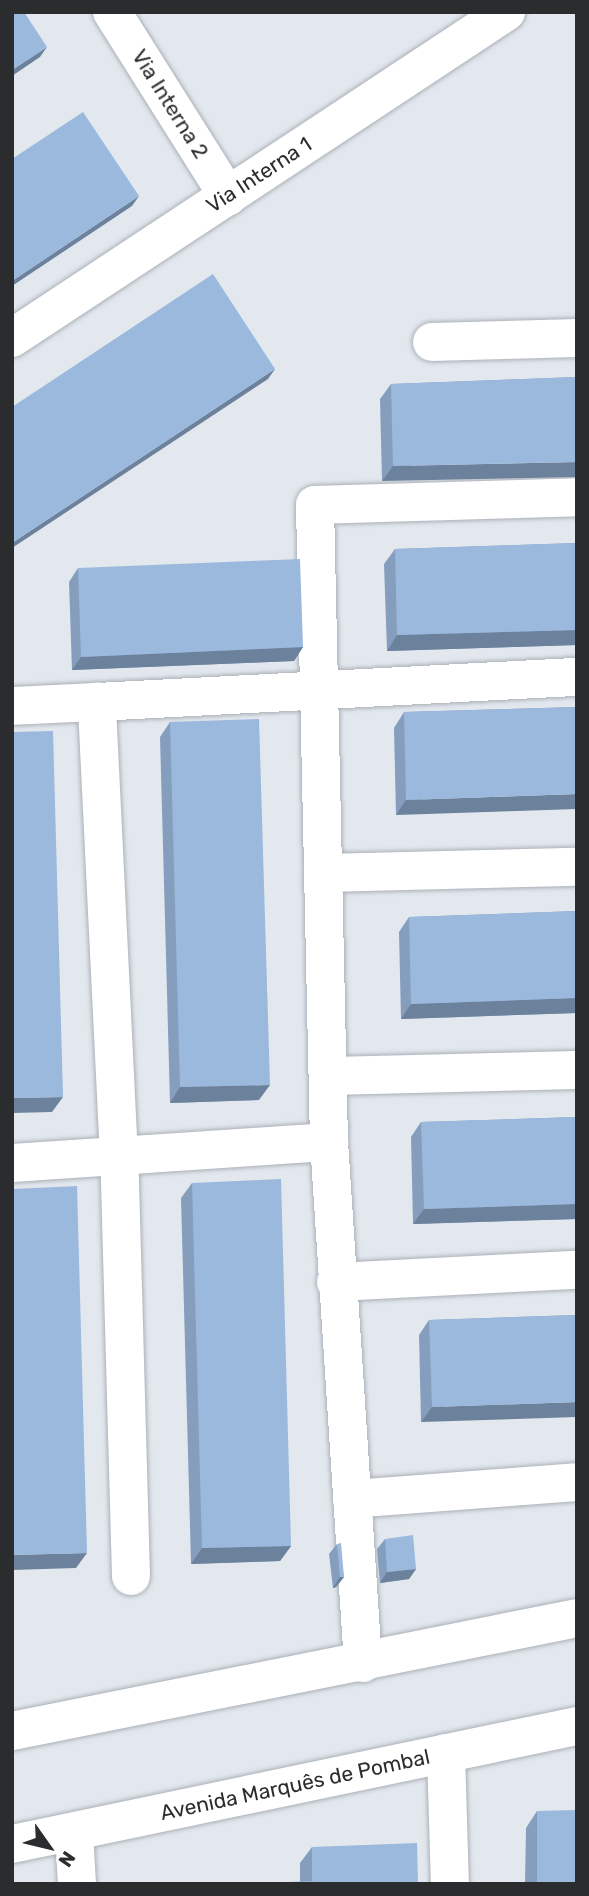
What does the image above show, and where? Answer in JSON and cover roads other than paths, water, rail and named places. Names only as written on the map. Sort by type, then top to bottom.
[{"type":"street","name":"Via Interna 2","points":[[112,12],[228,196]]},
{"type":"street","name":"Via Interna 1","points":[[12,338],[506,12]]},
{"type":"street","points":[[432,342],[577,338]]},
{"type":"street","points":[[363,1662],[336,1282],[329,1142],[330,1076],[315,505],[577,498]]},
{"type":"street","points":[[12,706],[577,677]]},
{"type":"street","points":[[97,702],[119,1157],[131,1576]]},
{"type":"street","points":[[323,873],[577,867]]},
{"type":"street","points":[[330,1076],[577,1070]]},
{"type":"street","points":[[12,1163],[329,1142]]},
{"type":"street","points":[[336,1282],[577,1270]]},
{"type":"street","points":[[352,1499],[577,1482]]},
{"type":"street","points":[[12,1731],[577,1618]]},
{"type":"street","name":"Avenida Marquês de Pombal","points":[[12,1844],[577,1726]]},
{"type":"street","points":[[446,1753],[450,1884]]},
{"type":"street","points":[[74,1832],[77,1884]]}]
